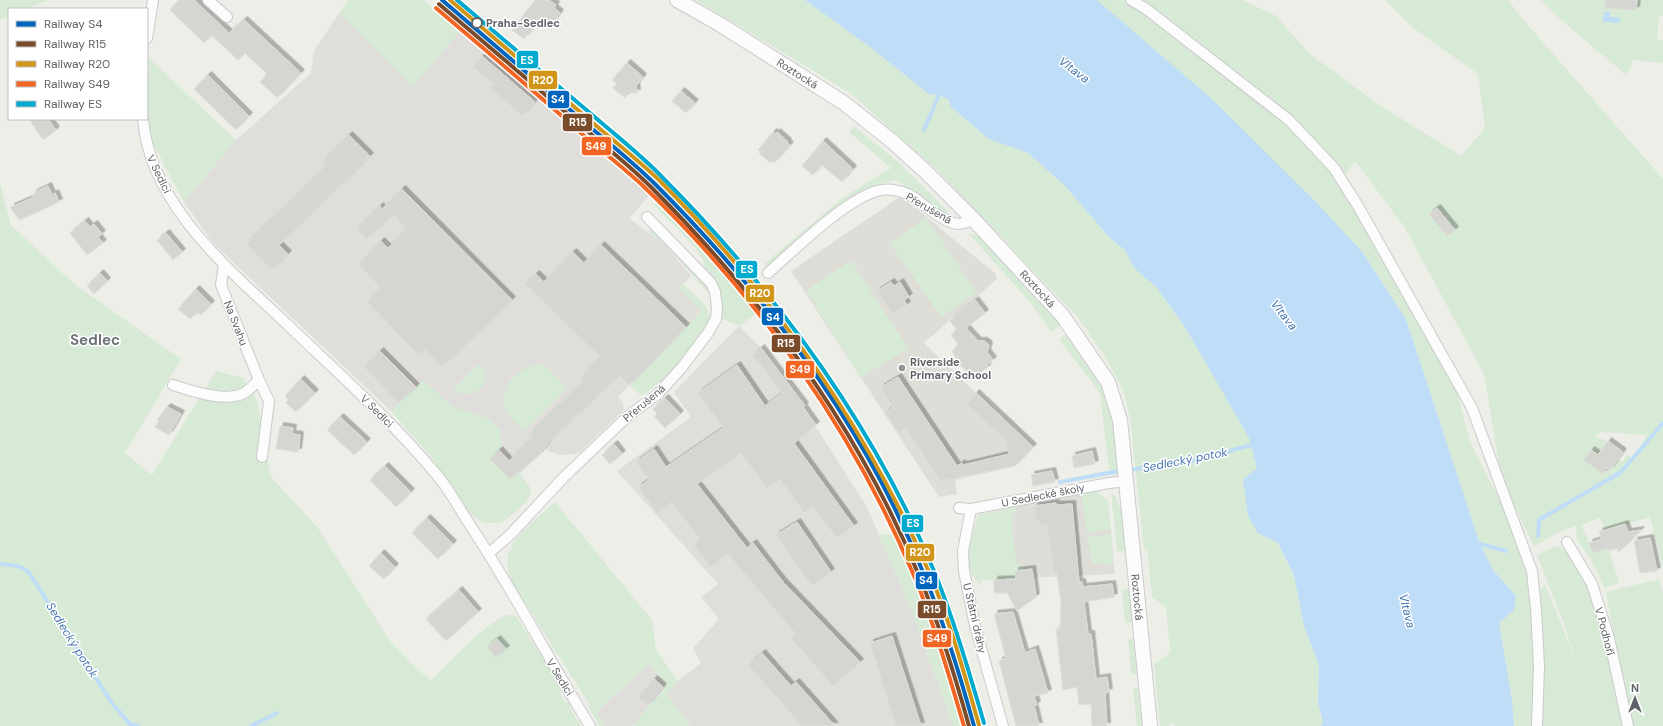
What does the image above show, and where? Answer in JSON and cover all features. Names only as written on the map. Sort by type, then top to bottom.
[{"type":"main road","name":"Roztocká","points":[[676,0],[721,25],[844,103],[893,142],[974,220],[1062,315],[1108,382],[1120,420],[1128,481],[1150,726]]},
{"type":"street","points":[[148,32],[153,0]]},
{"type":"street","points":[[208,0],[227,17]]},
{"type":"street","points":[[1131,0],[1145,8],[1289,120],[1334,168],[1358,206],[1472,408],[1532,571],[1539,666],[1537,726]]},
{"type":"street","name":"V Sedlci","points":[[143,120],[146,146],[162,183],[197,235],[224,265],[387,420],[437,475],[489,553],[548,658],[590,726]]},
{"type":"street","name":"Přerušená","points":[[768,273],[818,230],[858,199],[878,191],[892,189],[908,194],[943,218],[958,224],[974,220]]},
{"type":"street","name":"Přerušená","points":[[489,553],[510,535],[564,477],[629,415],[658,394],[683,366],[713,326],[717,308],[715,292],[711,283],[647,217]]},
{"type":"street","name":"Na Svahu","points":[[224,265],[221,285],[269,402],[262,457]]},
{"type":"street","points":[[173,385],[196,393],[230,396],[244,393],[259,380]]},
{"type":"street","name":"U Sedlecké školy","points":[[959,508],[971,509],[1109,483],[1128,481]]},
{"type":"street","name":"U Státní dráhy","points":[[971,509],[963,551],[964,571],[975,626],[1003,726]]},
{"type":"street","name":"V Podhoří","points":[[1567,542],[1592,584],[1609,638],[1628,726]]},
{"type":"shaded area","points":[[339,13],[413,86],[460,31],[650,195],[629,218],[666,246],[691,276],[679,288],[701,311],[618,397],[623,403],[624,410],[580,452],[561,455],[550,452],[545,448],[519,473],[529,486],[530,496],[527,501],[500,523],[484,523],[469,513],[429,454],[391,411],[213,243],[184,202],[236,140],[311,73],[314,51]]},
{"type":"shaded area","name":"Riverside Primary School","points":[[901,196],[996,274],[997,279],[924,343],[1033,447],[1015,466],[955,480],[957,494],[939,497],[791,271]]},
{"type":"shaded area","points":[[739,326],[761,348],[805,406],[803,407],[867,507],[912,611],[953,726],[690,726],[666,694],[678,681],[701,663],[693,648],[719,619],[701,597],[718,584],[617,471],[691,417],[674,392]]},
{"type":"shaded area","points":[[1095,490],[1108,501],[1115,574],[986,580],[978,515]]},
{"type":"shaded area","points":[[649,664],[667,686],[632,726],[605,726],[596,712]]},
{"type":"green space","points":[[0,0],[48,0],[29,8],[8,8],[8,17],[0,20]]},
{"type":"green space","points":[[348,0],[424,0],[460,31],[413,87],[339,13]]},
{"type":"green space","points":[[696,0],[805,0],[870,47],[930,95],[936,94],[948,99],[951,107],[989,139],[1028,153],[1064,185],[1111,239],[1125,250],[1135,269],[1156,287],[1185,327],[1249,438],[1257,468],[1258,533],[1278,543],[1294,575],[1304,626],[1319,665],[1318,702],[1323,722],[1321,726],[1175,726],[1174,722],[1168,726],[1160,726],[1154,664],[1169,654],[1170,650],[1166,608],[1152,597],[1147,549],[1144,549],[1130,417],[1123,390],[1105,356],[1076,315],[936,169],[850,93]]},
{"type":"green space","points":[[1097,0],[1126,0],[1145,13],[1262,102],[1332,169],[1454,380],[1470,442],[1504,509],[1527,573],[1536,666],[1533,726],[1514,726],[1512,700],[1499,623],[1514,610],[1516,596],[1494,571],[1480,544],[1406,319],[1363,253]]},
{"type":"green space","points":[[1138,0],[1242,0],[1276,16],[1311,55],[1381,106],[1461,156],[1485,128],[1478,74],[1412,27],[1385,0],[1508,0],[1525,22],[1663,179],[1663,567],[1650,517],[1605,531],[1600,518],[1582,525],[1593,553],[1608,548],[1619,583],[1605,588],[1590,558],[1577,540],[1576,526],[1560,531],[1534,547],[1501,477],[1484,374],[1405,228],[1355,161],[1343,177],[1324,153]],"holes":[[[1437,208],[1455,230],[1447,236],[1429,215]],[[1602,432],[1647,435],[1634,459],[1627,455],[1622,462],[1618,459],[1610,470],[1607,468],[1603,474],[1584,460],[1591,450],[1598,455],[1607,441],[1594,436]]]},
{"type":"green space","points":[[1541,0],[1613,0],[1622,9],[1636,10],[1637,0],[1663,0],[1663,16],[1659,16],[1657,39],[1663,40],[1663,63],[1632,60],[1631,69],[1625,74],[1560,19]]},
{"type":"green space","points":[[149,58],[236,140],[184,202],[154,145],[150,145],[148,80]]},
{"type":"green space","points":[[854,126],[898,162],[949,212],[944,213],[940,211],[896,180],[883,183],[848,202],[767,268],[764,264],[841,199],[891,168],[849,132]]},
{"type":"green space","points":[[0,183],[11,225],[74,284],[181,359],[125,453],[152,475],[216,371],[243,378],[257,400],[271,477],[318,528],[390,641],[416,668],[431,680],[484,629],[504,616],[516,616],[563,690],[560,693],[566,703],[570,702],[572,705],[569,707],[581,726],[0,726]]},
{"type":"green space","points":[[657,196],[731,273],[762,309],[739,326],[722,319],[720,296],[717,285],[703,266],[704,261],[694,246],[655,206]]},
{"type":"green space","points":[[926,218],[977,293],[941,317],[890,243]]},
{"type":"green space","points":[[651,229],[694,269],[702,278],[711,296],[666,246],[648,232]]},
{"type":"green space","points":[[968,233],[980,236],[1060,325],[1052,332],[1029,301]]},
{"type":"green space","points":[[851,261],[908,348],[861,378],[806,290]]},
{"type":"green space","points":[[683,284],[706,306],[711,319],[681,362],[642,396],[629,385],[701,311],[678,288]]},
{"type":"green space","points":[[1066,334],[1094,373],[1105,394],[1112,417],[1117,468],[1115,475],[1112,475],[1109,470],[1100,393],[1059,339]]},
{"type":"green space","points":[[478,364],[481,367],[483,366],[486,373],[483,385],[479,390],[467,394],[453,390]]},
{"type":"green space","points":[[538,364],[544,365],[568,388],[525,431],[506,411],[504,402],[505,394],[511,380],[516,375],[530,366]]},
{"type":"green space","points":[[423,380],[453,407],[487,418],[500,429],[502,447],[490,459],[510,479],[518,472],[531,490],[527,501],[500,523],[484,523],[469,513],[429,454],[391,411]]},
{"type":"green space","points":[[1095,490],[1108,501],[1111,530],[1087,533],[1081,493]]},
{"type":"green space","points":[[1111,491],[1116,497],[1121,512],[1125,551],[1117,551]]},
{"type":"green space","points":[[555,502],[652,620],[656,650],[678,681],[666,694],[690,726],[632,726],[667,686],[649,664],[596,712],[605,726],[600,726],[588,707],[590,705],[513,584],[508,571],[508,559],[511,548],[526,528]]},
{"type":"green space","points":[[1016,507],[1017,513],[1011,514],[1016,562],[1023,567],[1024,570],[1016,571],[1016,579],[981,580],[981,585],[974,578],[968,562],[970,543],[978,515]]},
{"type":"green space","points":[[879,534],[893,535],[941,652],[957,701],[963,726],[953,726],[912,611]]},
{"type":"green space","points":[[1111,534],[1114,565],[1092,563],[1087,537]]},
{"type":"green space","points":[[1555,546],[1566,550],[1593,593],[1624,726],[1543,726],[1544,646],[1540,592],[1545,584],[1575,658],[1563,621],[1537,555]]},
{"type":"green space","points":[[1659,579],[1663,592],[1663,726],[1631,726],[1606,592]]},
{"type":"green space","points":[[1129,589],[1132,622],[1125,623],[1122,590]]},
{"type":"green space","points":[[1133,638],[1137,674],[1131,674],[1128,639]]},
{"type":"green space","points":[[1133,688],[1138,688],[1142,726],[1137,726]]},
{"type":"water","name":"Vltava","points":[[805,0],[1097,0],[1213,100],[1317,203],[1363,253],[1406,319],[1480,544],[1494,571],[1516,596],[1514,610],[1499,623],[1512,700],[1514,726],[1321,726],[1323,722],[1318,702],[1319,665],[1304,626],[1294,575],[1278,543],[1258,533],[1248,516],[1243,480],[1257,468],[1249,438],[1185,327],[1156,287],[1135,269],[1125,250],[1111,239],[1064,185],[1028,153],[989,139],[951,107],[948,99],[936,94],[930,95],[870,47]]},
{"type":"water","points":[[1604,12],[1610,12],[1610,17],[1620,18],[1620,23],[1603,22]]},
{"type":"building","points":[[179,0],[194,0],[229,33],[244,20],[301,73],[277,98],[260,82],[267,74],[245,53],[238,60],[211,35],[204,43],[170,10]]},
{"type":"building","points":[[535,0],[549,0],[556,5],[554,8],[560,13],[549,28],[539,20],[524,39],[512,30]]},
{"type":"building","points":[[1605,0],[1637,0],[1636,10],[1605,8]]},
{"type":"building","points":[[482,56],[535,102],[522,116],[490,87],[493,84],[473,67]]},
{"type":"building","points":[[627,63],[643,77],[636,86],[637,93],[629,92],[625,98],[613,88],[617,83],[612,80]]},
{"type":"building","points":[[208,75],[249,116],[236,130],[194,89]]},
{"type":"building","points":[[681,91],[695,103],[686,113],[672,101]]},
{"type":"building","points":[[30,120],[49,120],[56,130],[43,140]]},
{"type":"building","points":[[773,132],[776,134],[777,132],[790,145],[774,163],[772,161],[770,163],[759,153],[761,152],[758,150]]},
{"type":"building","points":[[349,135],[370,156],[279,245],[288,254],[272,270],[246,244],[326,166],[322,162]]},
{"type":"building","points":[[823,141],[853,169],[842,182],[822,165],[813,175],[802,166]]},
{"type":"building","points":[[48,186],[52,195],[55,193],[59,202],[20,220],[13,212],[11,207],[32,198],[34,193]]},
{"type":"building","points":[[402,189],[512,300],[442,367],[425,349],[419,355],[367,302],[381,289],[359,264],[381,241],[388,248],[406,230],[393,214],[367,239],[357,229],[380,206],[382,209]]},
{"type":"building","points":[[1437,208],[1455,230],[1447,236],[1429,214]]},
{"type":"building","points":[[85,221],[90,227],[94,224],[102,234],[98,237],[103,243],[87,255],[70,233]]},
{"type":"building","points":[[166,233],[182,252],[173,260],[157,240]]},
{"type":"building","points":[[601,245],[686,327],[629,385],[619,375],[549,442],[539,455],[510,479],[490,459],[499,450],[509,461],[533,437],[530,434],[583,382],[580,378],[600,357],[525,284],[536,274],[544,282],[573,252],[584,263]]},
{"type":"building","points":[[100,273],[107,281],[94,294],[87,286]]},
{"type":"building","points":[[891,282],[894,286],[900,282],[909,297],[904,300],[907,305],[893,314],[877,291]]},
{"type":"building","points":[[196,289],[211,304],[201,315],[197,312],[190,319],[178,309]]},
{"type":"building","points":[[975,300],[985,313],[966,328],[978,341],[984,341],[988,344],[989,346],[987,352],[993,360],[987,365],[987,368],[973,377],[960,365],[952,351],[959,345],[951,335],[957,330],[950,321]]},
{"type":"building","points":[[761,348],[805,406],[803,407],[816,425],[794,443],[854,526],[837,538],[813,507],[804,513],[780,479],[767,488],[741,453],[697,484],[747,548],[753,543],[783,582],[860,662],[833,686],[791,638],[796,634],[727,553],[711,567],[694,546],[701,540],[671,502],[657,513],[638,487],[649,480],[636,462],[654,449],[666,467],[723,428],[698,393],[737,365],[765,406],[782,393],[753,355]]},
{"type":"building","points":[[380,351],[416,387],[399,403],[364,367]]},
{"type":"building","points":[[898,377],[957,466],[962,463],[963,465],[1009,454],[1005,440],[967,404],[976,393],[1033,447],[1015,466],[941,481],[906,428],[899,433],[885,413],[893,407],[880,388]]},
{"type":"building","points":[[301,379],[315,393],[296,412],[286,403],[288,400],[285,396]]},
{"type":"building","points":[[665,398],[680,414],[665,428],[654,416],[657,414],[653,409]]},
{"type":"building","points":[[167,407],[181,414],[169,435],[155,427],[159,421],[157,420]]},
{"type":"building","points":[[340,417],[367,442],[354,455],[327,430]]},
{"type":"building","points":[[280,426],[293,428],[292,434],[300,435],[298,452],[276,449]]},
{"type":"building","points":[[1608,441],[1623,452],[1610,470],[1607,468],[1603,474],[1584,460],[1591,450],[1598,455]]},
{"type":"building","points":[[614,444],[622,454],[610,464],[602,455]]},
{"type":"building","points":[[1092,451],[1095,464],[1074,468],[1072,456]]},
{"type":"building","points":[[385,466],[411,492],[396,507],[370,480]]},
{"type":"building","points":[[1052,471],[1055,482],[1033,486],[1031,475]]},
{"type":"building","points":[[1056,503],[1056,505],[1072,504],[1079,582],[1082,582],[1083,587],[1112,584],[1114,597],[1084,602],[1088,634],[1091,634],[1096,679],[1107,677],[1109,692],[1105,693],[1107,726],[1092,726],[1091,704],[1079,705],[1077,687],[1063,690],[1056,629],[1060,629],[1061,602],[1057,573],[1054,573],[1047,525],[1040,525],[1039,521],[1036,522],[1034,506]]},
{"type":"building","points":[[427,518],[453,544],[438,559],[412,533]]},
{"type":"building","points":[[797,522],[831,572],[812,586],[776,535]]},
{"type":"building","points":[[1625,524],[1628,532],[1641,530],[1619,552],[1617,548],[1609,551],[1608,548],[1593,553],[1589,543],[1602,539],[1599,532]]},
{"type":"building","points":[[1650,538],[1657,571],[1640,573],[1634,541]]},
{"type":"building","points":[[381,553],[395,567],[384,579],[369,566]]},
{"type":"building","points":[[1032,569],[1036,597],[1017,611],[1007,593],[994,593],[994,580],[1016,579],[1015,571]]},
{"type":"building","points":[[459,590],[478,612],[446,641],[426,619]]},
{"type":"building","points":[[1013,612],[1025,653],[1035,649],[1048,693],[1034,696],[1037,705],[1034,706],[1039,726],[1016,726],[999,661],[1006,658],[994,614]]},
{"type":"building","points":[[892,636],[921,726],[896,726],[870,643]]},
{"type":"building","points":[[497,639],[506,649],[496,658],[487,647]]},
{"type":"building","points":[[762,653],[791,686],[796,682],[835,726],[802,726],[748,665]]},
{"type":"building","points":[[654,679],[663,687],[648,705],[638,697]]},
{"type":"waterway","points":[[924,130],[939,95]]},
{"type":"waterway","points":[[1538,536],[1539,520],[1621,472],[1663,423]]},
{"type":"waterway","name":"Sedlecký potok","points":[[1060,482],[1108,473],[1197,460],[1251,445],[1255,442]]},
{"type":"waterway","points":[[1475,546],[1480,544],[1506,551]]},
{"type":"waterway","name":"Sedlecký potok","points":[[0,564],[18,566],[28,571],[111,702],[130,724],[138,726]]},
{"type":"waterway","name":"Sedlecký potok","points":[[251,726],[277,713]]},
{"type":"rail line","name":"S4","points":[[442,0],[631,161],[655,184],[736,272],[810,367],[844,417],[874,469],[901,522],[925,577],[946,632],[974,726]]},
{"type":"rail line","name":"R20","points":[[450,0],[659,180],[740,269],[777,315],[812,363],[845,413],[876,464],[904,517],[937,591],[950,628],[979,725]]},
{"type":"rail line","name":"ES","points":[[457,0],[654,169],[704,221],[743,266],[781,312],[817,361],[850,411],[881,463],[909,516],[934,571],[948,608],[984,723]]},
{"type":"rail line","name":"R15","points":[[439,4],[651,187],[732,275],[770,321],[805,369],[838,419],[868,470],[896,523],[920,578],[941,633],[969,726]]},
{"type":"rail line","name":"S49","points":[[436,8],[640,183],[683,226],[724,271],[762,318],[832,417],[862,469],[890,523],[915,578],[929,614],[964,726]]},
{"type":"place","name":"Praha-Sedlec","points":[[477,23]]},
{"type":"place","name":"Riverside Primary School","points":[[902,368]]},
{"type":"district","name":"Sedlec","points":[[95,340]]}]
